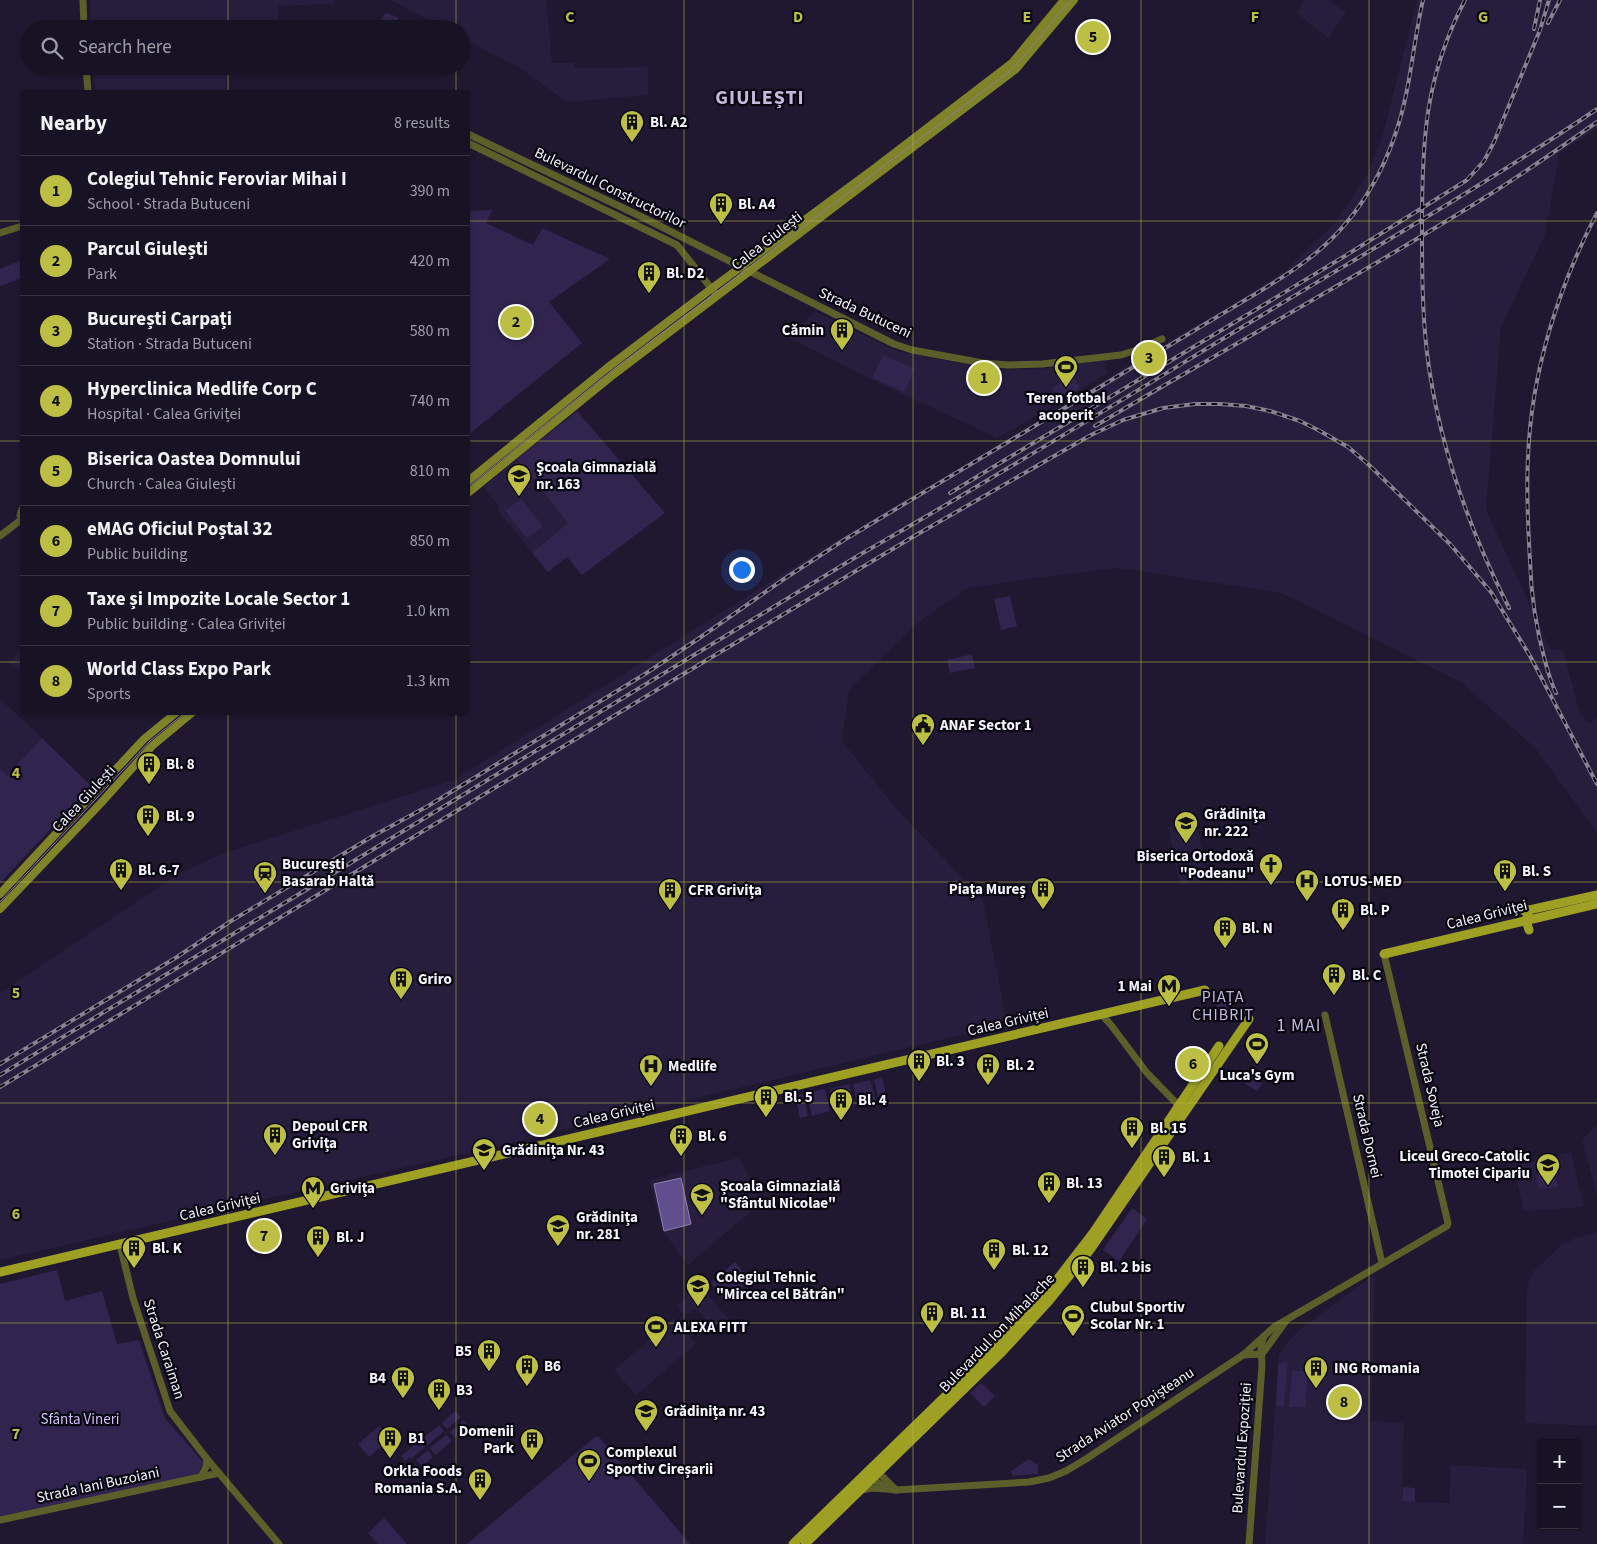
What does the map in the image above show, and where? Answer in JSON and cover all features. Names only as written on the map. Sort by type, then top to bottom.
[{"type":"main road","name":"Calea Giulești","points":[[470,479],[607,368],[875,168],[1012,62],[1064,0]]},
{"type":"main road","name":"Calea Giulești","points":[[470,490],[613,375],[1016,69],[1074,0]]},
{"type":"main road","name":"Calea Giulești","points":[[0,894],[144,739],[173,715]]},
{"type":"main road","name":"Calea Giulești","points":[[0,909],[101,803],[152,746],[190,715]]},
{"type":"main road","name":"Calea Griviței","points":[[1525,915],[1535,908],[1597,895]]},
{"type":"main road","name":"Calea Griviței","points":[[1384,954],[1525,915],[1597,904]]},
{"type":"main road","points":[[1525,915],[1529,930]]},
{"type":"main road","name":"Calea Griviței","points":[[0,1272],[1205,990]]},
{"type":"main road","name":"Bulevardul Ion Mihalache","points":[[1182,1109],[1249,1019]]},
{"type":"main road","name":"Bulevardul Ion Mihalache","points":[[793,1544],[1002,1352],[1049,1301],[1090,1250],[1182,1109],[1219,1046]]},
{"type":"main road","name":"Bulevardul Ion Mihalache","points":[[805,1544],[861,1490],[872,1473]]},
{"type":"street","points":[[83,0],[84,20]]},
{"type":"street","points":[[87,75],[88,90]]},
{"type":"street","name":"Bulevardul Constructorilor","points":[[470,135],[678,244],[717,296]]},
{"type":"street","name":"Bulevardul Constructorilor","points":[[470,144],[540,173],[681,237],[740,267]]},
{"type":"street","points":[[0,234],[20,227]]},
{"type":"street","points":[[678,244],[681,237]]},
{"type":"street","name":"Strada Butuceni","points":[[740,267],[894,344],[912,350],[983,363],[1042,364],[1112,356],[1130,353],[1162,339]]},
{"type":"street","points":[[0,536],[20,521]]},
{"type":"street","name":"Strada Soveja","points":[[1384,954],[1448,1222]]},
{"type":"street","points":[[1101,1014],[1147,1073],[1182,1109]]},
{"type":"street","name":"Strada Dornei","points":[[1325,1015],[1382,1263]]},
{"type":"street","name":"Strada Aviator Popișteanu","points":[[872,1473],[887,1489],[896,1490],[1015,1484],[1049,1478],[1080,1462],[1243,1355],[1274,1326],[1445,1227],[1448,1222]]},
{"type":"street","name":"Strada Caraiman","points":[[120,1245],[133,1298],[170,1411],[207,1459],[279,1544]]},
{"type":"street","name":"Strada Aviator Popișteanu","points":[[1262,1354],[1288,1318]]},
{"type":"street","name":"Bulevardul Expoziției","points":[[1249,1544],[1264,1336]]},
{"type":"street","points":[[1251,1347],[1257,1348],[1262,1354]]},
{"type":"street","points":[[1243,1355],[1262,1354]]},
{"type":"street","points":[[201,1477],[206,1467],[207,1459]]},
{"type":"street","name":"Strada Iani Buzoiani","points":[[0,1520],[219,1473]]},
{"type":"street","points":[[872,1473],[892,1485],[896,1490]]},
{"type":"street","points":[[861,1490],[872,1488],[887,1489]]},
{"type":"shaded area","points":[[90,0],[335,0],[332,4],[278,6],[278,20],[91,20]]},
{"type":"shaded area","points":[[390,0],[546,0],[552,63],[574,63],[575,68],[648,67],[648,95],[567,102],[521,69],[470,42],[470,20],[429,20]]},
{"type":"shaded area","points":[[1301,0],[1328,0],[1346,12],[1328,38],[1297,13],[1304,2]]},
{"type":"shaded area","points":[[1417,0],[1597,0],[1597,128],[1559,154],[1545,235],[1501,326],[1486,510],[1550,649],[1563,650],[1580,714],[1590,724],[1597,717],[1597,832],[1536,749],[1461,682],[1281,593],[1118,568],[968,588],[916,624],[849,690],[842,741],[894,806],[983,900],[1007,1024],[550,1134],[0,1260],[0,993],[178,874],[224,853],[454,780],[829,545],[1038,422],[1139,359],[1247,296],[1286,270],[1336,222],[1366,177],[1382,138]]},
{"type":"shaded area","points":[[94,75],[225,75],[226,90],[95,90]]},
{"type":"shaded area","points":[[816,312],[899,352],[995,370],[1040,369],[1103,360],[1107,373],[1056,405],[997,438],[877,382],[788,337],[788,333]]},
{"type":"shaded area","name":"Şcoala Gimnazială nr. 163","points":[[517,459],[569,523],[532,553],[497,509],[499,507],[483,487]]},
{"type":"shaded area","points":[[20,651],[20,673],[9,662]]},
{"type":"shaded area","points":[[0,699],[42,738],[7,775],[0,769]]},
{"type":"shaded area","name":"Grădinița nr. 222","points":[[1196,821],[1208,879],[1180,885],[1168,827]]},
{"type":"shaded area","points":[[1597,1125],[1597,1195],[1582,1140]]},
{"type":"shaded area","name":"Liceul Greco-Catolic Timotei Cipariu","points":[[1571,1152],[1584,1207],[1524,1211],[1513,1166]]},
{"type":"shaded area","name":"Școala Gimnazială \"Sfântul Nicolae\"","points":[[738,1158],[764,1200],[688,1265],[663,1231],[649,1180]]},
{"type":"shaded area","points":[[681,1178],[691,1224],[664,1231],[654,1184]]},
{"type":"shaded area","points":[[1597,1232],[1597,1426],[1525,1423],[1527,1292],[1529,1280],[1534,1271],[1563,1244]]},
{"type":"shaded area","points":[[1375,1274],[1371,1421],[1404,1423],[1402,1501],[1449,1503],[1451,1465],[1527,1469],[1523,1544],[1265,1544],[1279,1355],[1297,1332]]},
{"type":"shaded area","name":"Colegiul Tehnic \"Mircea cel Bătrân\"","points":[[694,1279],[730,1321],[726,1324],[728,1326],[718,1334],[695,1308],[685,1316],[677,1306],[687,1297],[684,1293],[687,1290],[685,1287]]},
{"type":"shaded area","points":[[675,1318],[696,1344],[636,1395],[614,1370]]},
{"type":"green space","points":[[388,13],[399,18],[398,20],[381,20],[384,14]]},
{"type":"green space","points":[[492,210],[486,223],[533,245],[542,228],[610,259],[549,302],[582,343],[470,433],[470,211]]},
{"type":"green space","points":[[20,261],[20,279],[0,286],[0,269]]},
{"type":"green space","points":[[883,355],[915,369],[904,392],[872,378]]},
{"type":"green space","name":"Teren fotbal acoperit","points":[[1072,376],[1080,388],[1060,400],[1053,388]]},
{"type":"green space","points":[[577,411],[665,513],[582,575],[567,557],[548,572],[532,553],[568,523],[517,459]]},
{"type":"green space","points":[[521,499],[543,526],[527,539],[505,511]]},
{"type":"green space","points":[[1010,596],[1017,626],[1001,630],[994,599]]},
{"type":"green space","points":[[972,654],[975,668],[950,673],[947,660]]},
{"type":"green space","points":[[42,738],[91,786],[0,883],[0,769],[7,775]]},
{"type":"green space","points":[[1231,998],[1232,1004],[1220,1022],[1216,1002]]},
{"type":"green space","points":[[1263,1069],[1259,1072],[1258,1079],[1262,1084],[1257,1091],[1244,1083],[1241,1074]]},
{"type":"green space","points":[[882,1077],[887,1098],[879,1100],[874,1080]]},
{"type":"green space","points":[[870,1080],[876,1101],[858,1106],[853,1084]]},
{"type":"green space","points":[[849,1084],[855,1106],[836,1111],[830,1089]]},
{"type":"green space","points":[[825,1089],[830,1111],[812,1116],[807,1093]]},
{"type":"green space","points":[[803,1094],[808,1116],[800,1118],[795,1096]]},
{"type":"green space","points":[[1553,1168],[1558,1187],[1539,1189],[1536,1176],[1544,1174],[1543,1170]]},
{"type":"green space","points":[[1132,1208],[1147,1219],[1119,1261],[1103,1250]]},
{"type":"green space","points":[[735,1262],[750,1280],[725,1301],[711,1283]]},
{"type":"green space","name":"Sfânta Vineri","points":[[57,1270],[65,1301],[102,1291],[117,1344],[139,1340],[165,1418],[203,1462],[198,1475],[0,1518],[0,1284]]},
{"type":"green space","points":[[1288,1361],[1284,1407],[1276,1406],[1278,1364]]},
{"type":"green space","points":[[1292,1371],[1307,1371],[1306,1407],[1289,1407]]},
{"type":"green space","points":[[981,1383],[995,1396],[984,1407],[970,1393]]},
{"type":"green space","points":[[455,1411],[461,1417],[447,1429],[442,1423]]},
{"type":"green space","points":[[464,1420],[469,1427],[455,1438],[450,1432]]},
{"type":"green space","points":[[439,1425],[444,1431],[428,1445],[422,1439]]},
{"type":"green space","points":[[379,1426],[383,1430],[381,1433],[385,1434],[388,1432],[392,1437],[369,1457],[358,1444]]},
{"type":"green space","points":[[446,1435],[452,1441],[435,1455],[430,1448]]},
{"type":"green space","name":"Complexul Sportiv Cireșarii","points":[[595,1437],[599,1437],[690,1544],[467,1544]]},
{"type":"green space","points":[[419,1441],[425,1447],[411,1459],[410,1457],[405,1461],[401,1456]]},
{"type":"green space","points":[[428,1450],[433,1457],[422,1466],[416,1460]]},
{"type":"green space","points":[[1029,1459],[1038,1465],[1038,1474],[1013,1476],[1011,1471]]},
{"type":"green space","points":[[1403,1487],[1415,1488],[1415,1502],[1402,1501]]},
{"type":"green space","points":[[384,1518],[407,1544],[378,1544],[368,1533]]},
{"type":"tram line","points":[[470,485],[610,372],[1010,71],[1070,0]]},
{"type":"tram line","points":[[0,902],[150,741],[182,715]]},
{"type":"railway","points":[[0,1064],[177,957],[231,921],[373,836],[428,806],[645,674],[844,540],[1262,290],[1302,264],[1327,244],[1344,226],[1373,185],[1384,162],[1394,139],[1401,115],[1423,0]]},
{"type":"railway","points":[[1465,0],[1441,56],[1428,109],[1422,193],[1424,321],[1432,386],[1447,451],[1480,546],[1509,608]]},
{"type":"railway","points":[[1534,29],[1540,0]]},
{"type":"railway","points":[[950,493],[1340,259],[1467,180],[1484,161],[1494,142],[1540,30],[1549,0]]},
{"type":"railway","points":[[1548,23],[1560,0]]},
{"type":"railway","points":[[0,1075],[861,554],[1434,212],[1516,162],[1597,109]]},
{"type":"railway","points":[[1095,426],[1436,228],[1513,180],[1597,122]]},
{"type":"railway","points":[[1556,693],[1542,649],[1531,586],[1527,497],[1530,426],[1541,363],[1549,332],[1570,271],[1597,213]]},
{"type":"railway","points":[[0,1087],[916,535],[1091,435],[1123,420],[1163,408],[1195,404],[1220,404],[1246,406],[1270,411],[1300,421],[1320,431],[1348,447],[1368,464],[1450,544],[1491,592],[1530,656],[1597,784]]},
{"type":"place","name":"Biserica Oastea Domnului","points":[[1093,37]]},
{"type":"place","name":"Bl. A2","points":[[632,143]]},
{"type":"place","name":"Bl. A4","points":[[721,225]]},
{"type":"place","name":"Bl. D2","points":[[649,294]]},
{"type":"place","name":"Parcul Giulești","points":[[516,322]]},
{"type":"place","name":"Cămin","points":[[842,351]]},
{"type":"place","name":"București Carpați","points":[[1149,358]]},
{"type":"place","name":"Colegiul Tehnic Feroviar Mihai I","points":[[984,378]]},
{"type":"place","name":"Teren fotbal acoperit","points":[[1066,388]]},
{"type":"place","name":"Şcoala Gimnazială nr. 163","points":[[519,497]]},
{"type":"place","name":"ANAF Sector 1","points":[[923,746]]},
{"type":"place","name":"Bl. 8","points":[[149,785]]},
{"type":"place","name":"Bl. 9","points":[[148,837]]},
{"type":"place","name":"Grădinița nr. 222","points":[[1186,844]]},
{"type":"place","name":"Biserica Ortodoxă \"Podeanu\"","points":[[1271,886]]},
{"type":"place","name":"Bl. 6-7","points":[[121,891]]},
{"type":"place","name":"Bl. S","points":[[1505,892]]},
{"type":"place","name":"București Basarab Haltă","points":[[265,894]]},
{"type":"place","name":"LOTUS-MED","points":[[1307,902]]},
{"type":"place","name":"Piața Mureș","points":[[1043,910]]},
{"type":"place","name":"CFR Grivița","points":[[670,911]]},
{"type":"place","name":"Bl. P","points":[[1343,931]]},
{"type":"place","name":"Bl. N","points":[[1225,949]]},
{"type":"place","name":"Bl. C","points":[[1334,996]]},
{"type":"place","name":"Griro","points":[[401,1000]]},
{"type":"place","name":"1 Mai","points":[[1169,1007]]},
{"type":"place","name":"eMAG Oficiul Poștal 32","points":[[1193,1064]]},
{"type":"place","name":"Luca's Gym","points":[[1257,1065]]},
{"type":"place","name":"Bl. 3","points":[[919,1082]]},
{"type":"place","name":"Bl. 2","points":[[988,1086]]},
{"type":"place","name":"Medlife","points":[[651,1087]]},
{"type":"place","name":"Bl. 5","points":[[766,1118]]},
{"type":"place","name":"Hyperclinica Medlife Corp C","points":[[540,1119]]},
{"type":"place","name":"Bl. 4","points":[[841,1121]]},
{"type":"place","name":"Bl. 15","points":[[1132,1149]]},
{"type":"place","name":"Depoul CFR Grivița","points":[[275,1156]]},
{"type":"place","name":"Bl. 6","points":[[681,1157]]},
{"type":"place","name":"Grădinița Nr. 43","points":[[484,1171]]},
{"type":"place","name":"Bl. 1","points":[[1164,1178]]},
{"type":"place","name":"Liceul Greco-Catolic Timotei Cipariu","points":[[1548,1186]]},
{"type":"place","name":"Bl. 13","points":[[1049,1204]]},
{"type":"place","name":"Grivița","points":[[313,1209]]},
{"type":"place","name":"Școala Gimnazială \"Sfântul Nicolae\"","points":[[702,1216]]},
{"type":"place","name":"Taxe și Impozite Locale Sector 1","points":[[264,1236]]},
{"type":"place","name":"Grădinița nr. 281","points":[[558,1247]]},
{"type":"place","name":"Bl. J","points":[[318,1258]]},
{"type":"place","name":"Bl. K","points":[[134,1269]]},
{"type":"place","name":"Bl. 12","points":[[994,1271]]},
{"type":"place","name":"Bl. 2 bis","points":[[1083,1288]]},
{"type":"place","name":"Colegiul Tehnic \"Mircea cel Bătrân\"","points":[[698,1307]]},
{"type":"place","name":"Bl. 11","points":[[932,1334]]},
{"type":"place","name":"Clubul Sportiv Scolar Nr. 1","points":[[1073,1337]]},
{"type":"place","name":"ALEXA FITT","points":[[656,1348]]},
{"type":"place","name":"B5","points":[[489,1372]]},
{"type":"place","name":"B6","points":[[527,1387]]},
{"type":"place","name":"ING Romania","points":[[1316,1389]]},
{"type":"place","name":"B4","points":[[403,1399]]},
{"type":"place","name":"World Class Expo Park","points":[[1344,1402]]},
{"type":"place","name":"B3","points":[[439,1411]]},
{"type":"place","name":"Grădinița nr. 43","points":[[646,1432]]},
{"type":"place","name":"B1","points":[[390,1459]]},
{"type":"place","name":"Domenii Park","points":[[532,1461]]},
{"type":"place","name":"Complexul Sportiv Cireșarii","points":[[589,1482]]},
{"type":"place","name":"Orkla Foods Romania S.A.","points":[[480,1501]]},
{"type":"district","name":"GIULEȘTI","points":[[760,98]]},
{"type":"district","name":"PIAȚA CHIBRIT","points":[[1223,1006]]},
{"type":"district","name":"1 MAI","points":[[1299,1025]]}]
